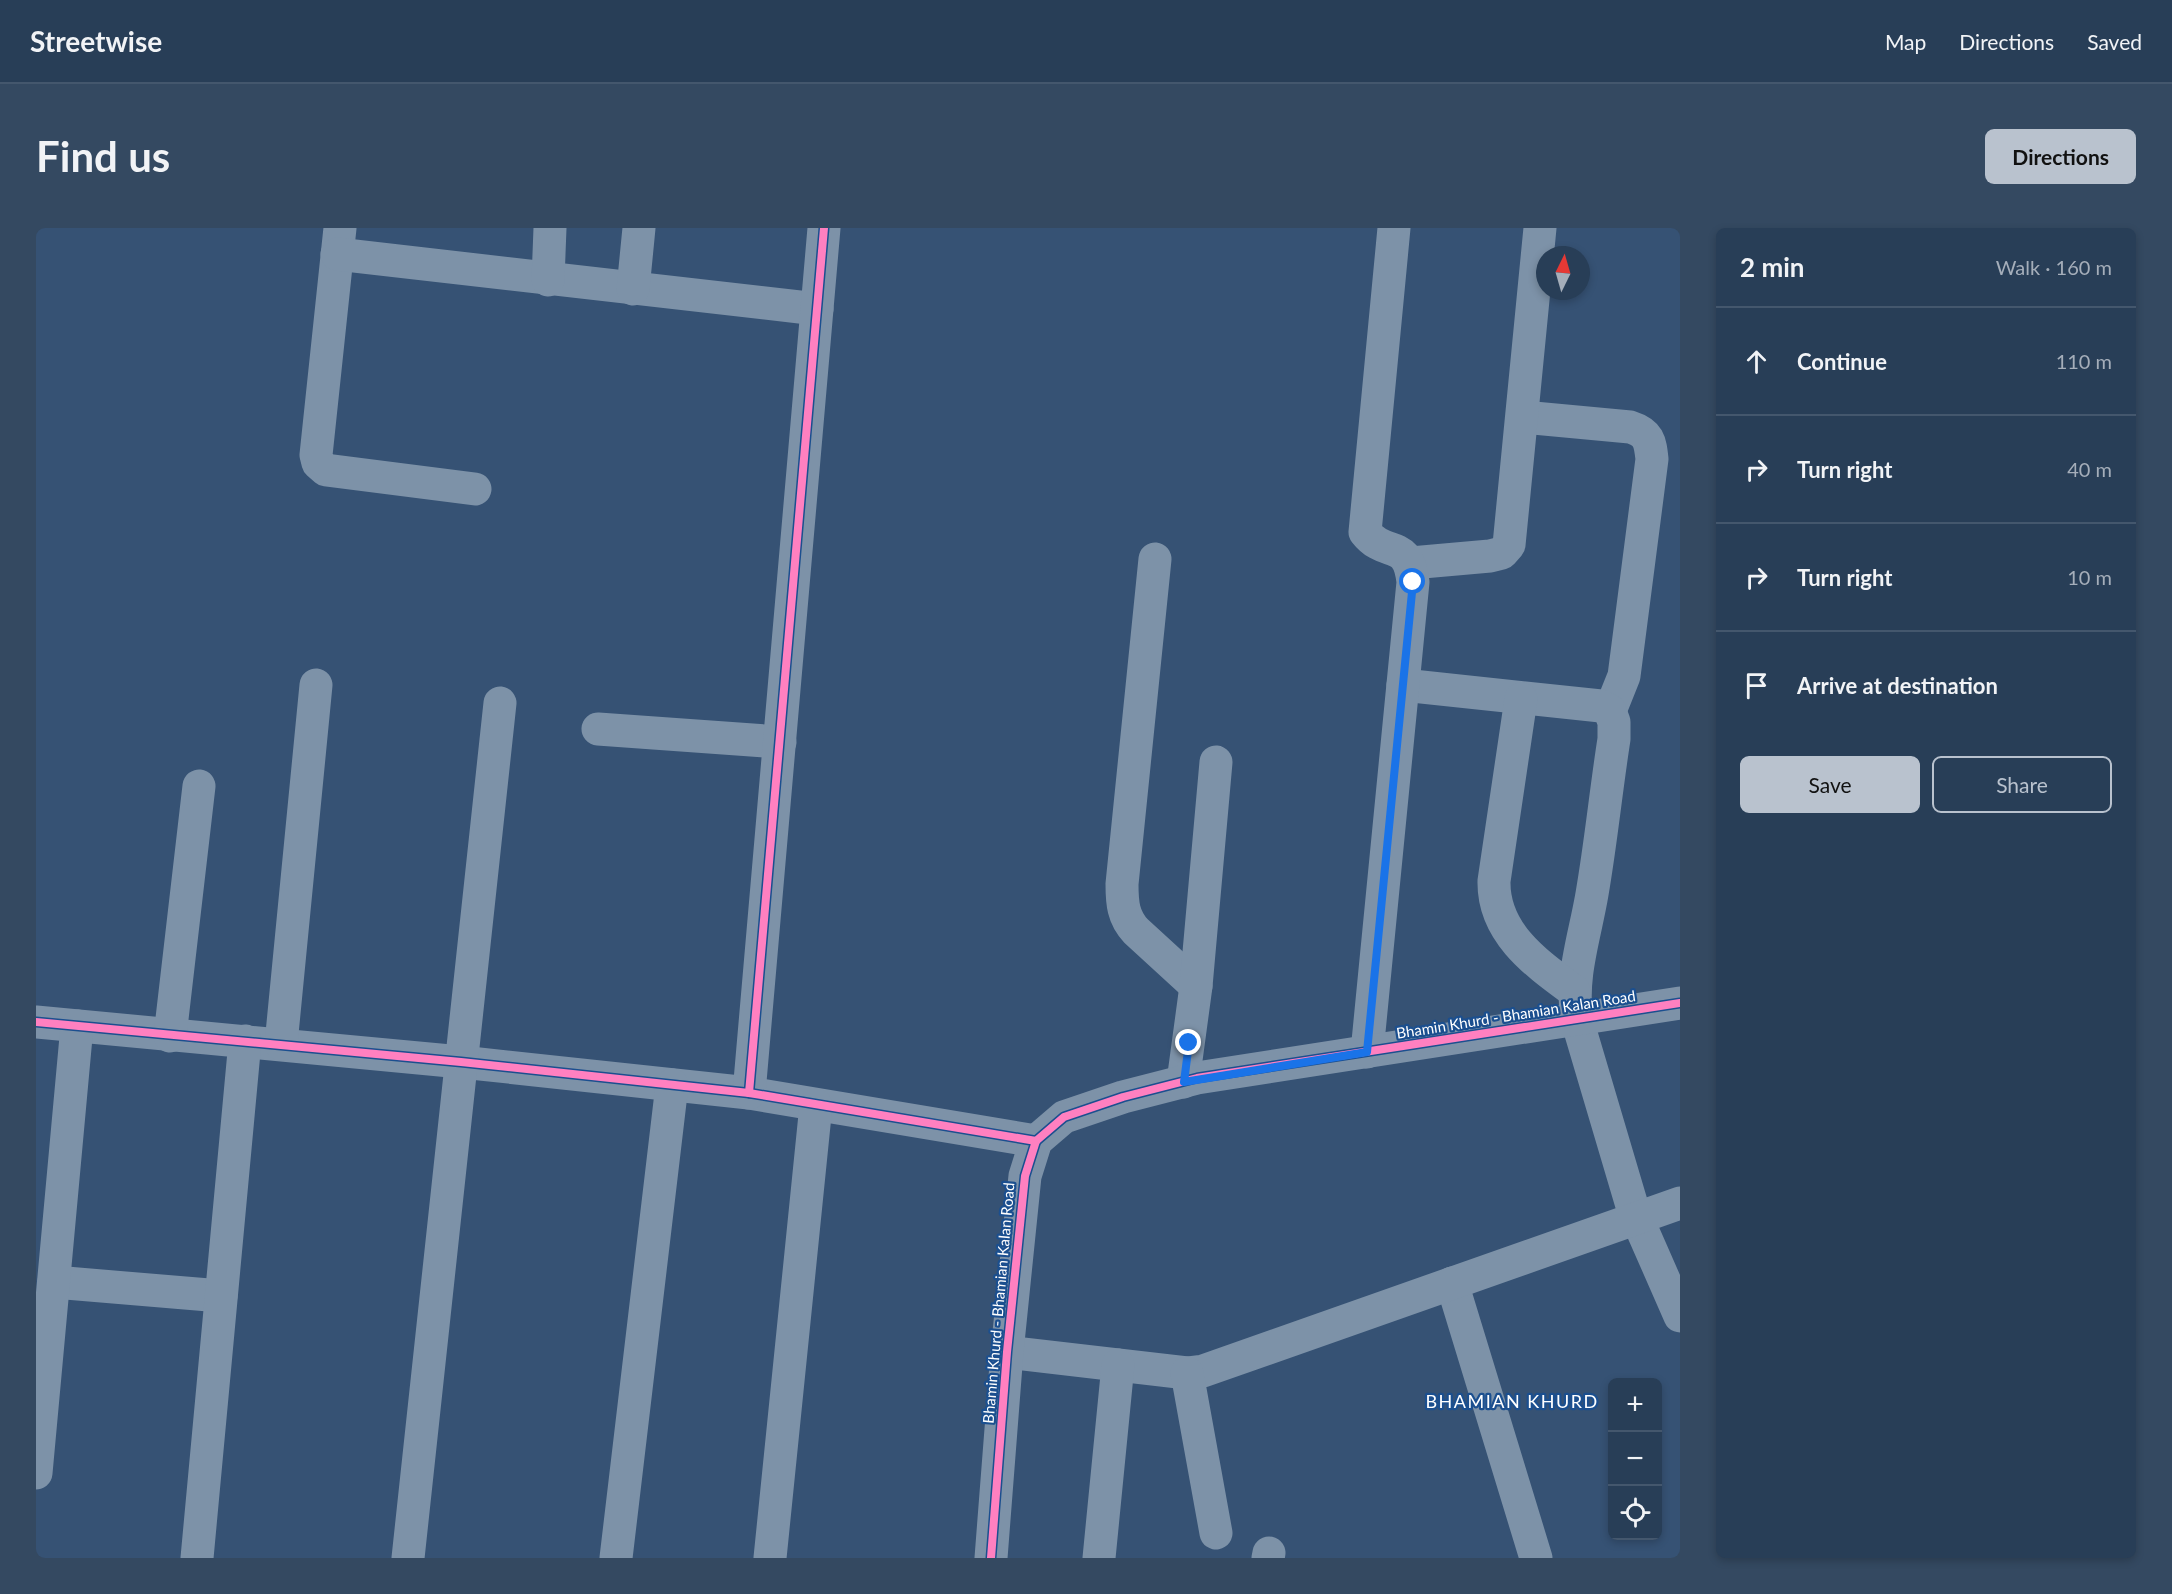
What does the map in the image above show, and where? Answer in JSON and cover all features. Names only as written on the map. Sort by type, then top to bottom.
[{"type":"street","points":[[548,280],[550,228]]},
{"type":"street","points":[[633,290],[639,228]]},
{"type":"street","points":[[748,1093],[824,228]]},
{"type":"street","points":[[1367,1052],[1371,982],[1413,582],[1411,563],[1405,554],[1372,540],[1365,532],[1394,228]]},
{"type":"street","points":[[1411,563],[1490,556],[1502,553],[1509,545],[1540,228]]},
{"type":"street","points":[[476,489],[326,470],[318,463],[316,455],[338,241],[548,280],[817,309]]},
{"type":"street","points":[[1523,417],[1630,427],[1644,432],[1650,441],[1652,459],[1624,676],[1610,711]]},
{"type":"street","points":[[1155,560],[1122,884],[1123,910],[1127,922],[1196,986]]},
{"type":"street","points":[[281,1044],[316,685]]},
{"type":"street","points":[[1403,685],[1601,706],[1610,711],[1614,722],[1614,739],[1575,1006],[1638,1219],[1680,1316]]},
{"type":"street","points":[[1521,699],[1493,899],[1502,925],[1575,1006]]},
{"type":"street","points":[[408,1558],[500,703]]},
{"type":"street","points":[[598,729],[780,742]]},
{"type":"street","points":[[1184,1082],[1196,986],[1216,762]]},
{"type":"street","points":[[170,1036],[199,786]]},
{"type":"street","name":"Bhamin Khurd - Bhamian Kalan Road","points":[[992,1558],[1007,1352],[1024,1176],[1036,1141],[1064,1117],[1123,1097],[1184,1082],[1367,1052],[1575,1006],[1680,1003]]},
{"type":"street","points":[[36,1022],[170,1036],[281,1044],[748,1093],[1036,1141]]},
{"type":"street","points":[[36,1473],[77,1026]]},
{"type":"street","points":[[197,1558],[245,1041]]},
{"type":"street","points":[[616,1558],[672,1085]]},
{"type":"street","points":[[770,1558],[816,1105]]},
{"type":"street","points":[[1007,1352],[1186,1373],[1214,1368],[1680,1203]]},
{"type":"street","points":[[54,1282],[221,1296]]},
{"type":"street","points":[[1452,1283],[1536,1558]]},
{"type":"street","points":[[1099,1558],[1118,1365]]},
{"type":"street","points":[[1186,1373],[1216,1533]]},
{"type":"cycle path","points":[[749,1093],[824,228]]},
{"type":"cycle path","points":[[991,1558],[1007,1352],[1025,1176],[1036,1141],[1064,1117],[1123,1097],[1197,1078],[1680,1003]]},
{"type":"cycle path","points":[[36,1022],[461,1062],[749,1093],[1036,1141]]},
{"type":"district","name":"BHAMIAN KHURD","points":[[1512,1402]]},
{"type":"route","points":[[1189,1043],[1184,1082],[1197,1078],[1367,1052],[1371,982],[1381,907],[1413,582]]}]
